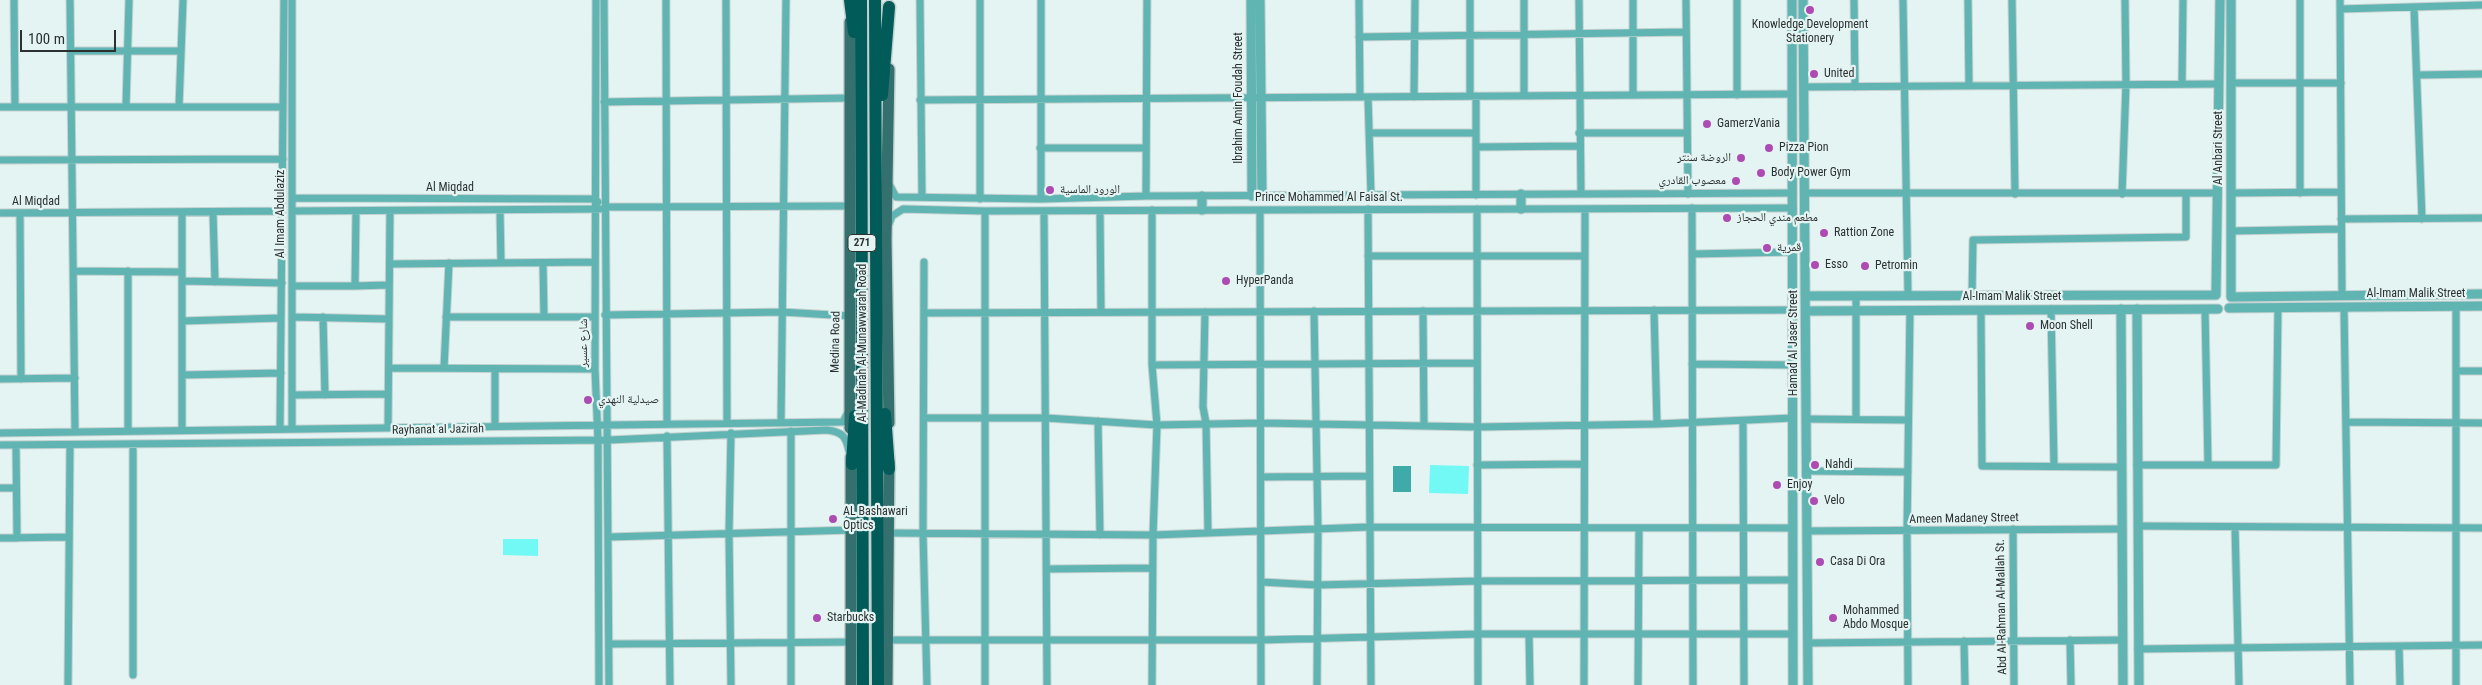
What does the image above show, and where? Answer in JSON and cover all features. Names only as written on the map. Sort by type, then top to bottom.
[{"type":"highway","points":[[850,0],[861,110]]},
{"type":"highway","name":"Al-Madinah Al-Munawwarah Road","points":[[861,0],[861,110],[856,318],[863,485],[863,685]]},
{"type":"highway","name":"Al-Madinah Al-Munawwarah Road","points":[[875,0],[878,685]]},
{"type":"highway","points":[[876,187],[889,3]]},
{"type":"highway","points":[[876,297],[889,469]]},
{"type":"highway","points":[[852,464],[856,318]]},
{"type":"main road","name":"Medina Road","points":[[850,0],[851,206],[856,318],[849,409],[852,464],[851,685]]},
{"type":"main road","points":[[888,685],[889,469],[886,176],[889,3]]},
{"type":"street","points":[[14,0],[15,107]]},
{"type":"street","points":[[70,0],[76,432]]},
{"type":"street","points":[[126,107],[128,0]]},
{"type":"street","points":[[179,107],[183,0]]},
{"type":"street","points":[[280,429],[284,0]]},
{"type":"street","name":"Al Imam Abdulaziz","points":[[292,0],[292,429]]},
{"type":"street","name":"شارع عسير","points":[[596,0],[595,369],[598,425],[599,685]]},
{"type":"street","name":"شارع عسير","points":[[604,0],[605,315],[609,440],[609,685]]},
{"type":"street","points":[[666,0],[666,424]]},
{"type":"street","points":[[726,0],[727,424]]},
{"type":"street","points":[[781,423],[786,0]]},
{"type":"street","points":[[920,0],[922,197]]},
{"type":"street","points":[[980,0],[980,199]]},
{"type":"street","points":[[1040,0],[1041,199]]},
{"type":"street","points":[[1146,196],[1147,0]]},
{"type":"street","name":"Ibrahim Amin Foudah Street","points":[[1251,0],[1257,98]]},
{"type":"street","name":"Ibrahim Amin Foudah Street","points":[[1257,196],[1260,0]]},
{"type":"street","points":[[1359,0],[1360,97]]},
{"type":"street","points":[[1414,97],[1415,0]]},
{"type":"street","points":[[1470,0],[1470,35],[1476,133],[1476,195]]},
{"type":"street","points":[[1524,0],[1524,96]]},
{"type":"street","points":[[1579,0],[1581,194]]},
{"type":"street","points":[[1633,0],[1633,95]]},
{"type":"street","points":[[1686,0],[1688,194]]},
{"type":"street","points":[[1737,0],[1737,95]]},
{"type":"street","name":"Hamad Al Jaser Street","points":[[1792,0],[1793,685]]},
{"type":"street","name":"Hamad Al Jaser Street","points":[[1804,0],[1808,685]]},
{"type":"street","points":[[1854,0],[1855,87]]},
{"type":"street","points":[[1903,0],[1906,86],[1908,296]]},
{"type":"street","points":[[1968,0],[1969,86]]},
{"type":"street","points":[[2012,0],[2015,194]]},
{"type":"street","points":[[2122,194],[2126,84],[2125,0]]},
{"type":"street","points":[[2182,84],[2183,0]]},
{"type":"street","name":"Al Anbari Street","points":[[2216,295],[2220,0]]},
{"type":"street","name":"Al Anbari Street","points":[[2231,0],[2231,297]]},
{"type":"street","points":[[2300,0],[2300,192]]},
{"type":"street","points":[[2340,0],[2342,296]]},
{"type":"street","points":[[2340,9],[2482,5]]},
{"type":"street","points":[[2414,7],[2422,219]]},
{"type":"street","points":[[1360,37],[1686,32]]},
{"type":"street","points":[[71,51],[181,51]]},
{"type":"street","points":[[2418,75],[2482,74]]},
{"type":"street","points":[[2231,83],[2341,83]]},
{"type":"street","points":[[1805,87],[2219,84]]},
{"type":"street","points":[[920,100],[1792,94]]},
{"type":"street","points":[[1368,97],[1371,195]]},
{"type":"street","points":[[604,102],[850,98]]},
{"type":"street","points":[[0,107],[283,107]]},
{"type":"street","points":[[1369,133],[1476,133]]},
{"type":"street","points":[[1579,133],[1687,133]]},
{"type":"street","points":[[1476,147],[1580,146]]},
{"type":"street","points":[[1040,148],[1146,148]]},
{"type":"street","points":[[0,160],[283,159]]},
{"type":"street","name":"Prince Mohammed Al Faisal St.","points":[[886,176],[891,191],[896,197],[912,198],[1041,199],[1146,196],[1793,193]]},
{"type":"street","points":[[2231,193],[2341,192]]},
{"type":"street","points":[[1806,193],[2218,193]]},
{"type":"street","points":[[1972,296],[1973,240],[2186,237],[2186,193]]},
{"type":"street","points":[[1521,194],[1521,209]]},
{"type":"street","points":[[1202,196],[1202,210]]},
{"type":"street","name":"Al Miqdad","points":[[292,198],[596,200]]},
{"type":"street","points":[[912,198],[912,208]]},
{"type":"street","points":[[596,200],[604,207]]},
{"type":"street","name":"Al Miqdad","points":[[292,211],[500,211],[595,210],[604,207],[851,206]]},
{"type":"street","name":"Prince Mohammed Al Faisal St.","points":[[886,239],[892,216],[903,209],[912,208],[985,211],[1793,208]]},
{"type":"street","points":[[1584,685],[1585,208]]},
{"type":"street","points":[[1692,208],[1694,423],[1693,685]]},
{"type":"street","points":[[1368,209],[1371,685]]},
{"type":"street","points":[[1477,209],[1478,685]]},
{"type":"street","points":[[1100,210],[1100,312]]},
{"type":"street","points":[[1152,210],[1152,364],[1157,425],[1152,568],[1152,685]]},
{"type":"street","points":[[1260,210],[1262,423],[1260,533],[1261,685]]},
{"type":"street","name":"Al Miqdad","points":[[0,213],[282,211]]},
{"type":"street","points":[[355,286],[356,211]]},
{"type":"street","points":[[388,428],[390,211]]},
{"type":"street","points":[[500,211],[501,263]]},
{"type":"street","points":[[985,211],[985,685]]},
{"type":"street","points":[[1044,211],[1047,569],[1045,638],[1047,685]]},
{"type":"street","points":[[182,212],[182,430]]},
{"type":"street","points":[[213,212],[215,282]]},
{"type":"street","points":[[20,213],[21,379]]},
{"type":"street","points":[[2341,219],[2482,218]]},
{"type":"street","points":[[2231,231],[2342,228]]},
{"type":"street","points":[[1692,254],[1793,252]]},
{"type":"street","points":[[1368,256],[1585,256]]},
{"type":"street","points":[[390,264],[595,262]]},
{"type":"street","points":[[924,262],[925,418],[923,533],[927,685]]},
{"type":"street","points":[[543,263],[544,317]]},
{"type":"street","points":[[444,368],[449,264]]},
{"type":"street","points":[[74,271],[182,272]]},
{"type":"street","points":[[128,271],[128,431]]},
{"type":"street","points":[[182,281],[282,283]]},
{"type":"street","points":[[292,286],[388,285]]},
{"type":"street","points":[[2224,292],[2231,297],[2232,303],[2229,308],[2224,310],[2214,304],[2216,295],[2224,292]]},
{"type":"street","name":"Al-Imam Malik Street","points":[[2231,297],[2482,294]]},
{"type":"street","name":"Al-Imam Malik Street","points":[[1806,296],[2216,295]]},
{"type":"street","points":[[1856,296],[1856,418]]},
{"type":"street","points":[[2456,306],[2456,685]]},
{"type":"street","name":"Al-Imam Malik Street","points":[[2229,308],[2482,306]]},
{"type":"street","points":[[2344,307],[2350,685]]},
{"type":"street","name":"Al-Imam Malik Street","points":[[1806,311],[2218,308]]},
{"type":"street","points":[[2138,465],[2276,464],[2278,308]]},
{"type":"street","points":[[2050,309],[2054,466]]},
{"type":"street","points":[[2121,309],[2123,685]]},
{"type":"street","points":[[2137,309],[2138,685]]},
{"type":"street","points":[[2205,309],[2208,465]]},
{"type":"street","points":[[1654,310],[1657,424]]},
{"type":"street","points":[[924,313],[1793,310]]},
{"type":"street","points":[[1908,685],[1906,532],[1910,310]]},
{"type":"street","points":[[1981,310],[1982,466],[2122,467]]},
{"type":"street","points":[[1314,311],[1318,530],[1317,685]]},
{"type":"street","points":[[1423,311],[1424,426]]},
{"type":"street","points":[[605,315],[782,312],[856,318]]},
{"type":"street","points":[[1205,312],[1203,408],[1206,423],[1208,533]]},
{"type":"street","points":[[292,317],[389,318]]},
{"type":"street","points":[[446,317],[595,317]]},
{"type":"street","points":[[182,321],[281,318]]},
{"type":"street","points":[[323,318],[325,395]]},
{"type":"street","points":[[1152,364],[1477,363]]},
{"type":"street","points":[[1692,364],[1793,365]]},
{"type":"street","points":[[389,368],[595,369]]},
{"type":"street","points":[[495,369],[496,426]]},
{"type":"street","points":[[2456,371],[2482,371]]},
{"type":"street","points":[[182,375],[281,373]]},
{"type":"street","points":[[2121,377],[2137,377]]},
{"type":"street","points":[[0,379],[75,378]]},
{"type":"street","points":[[292,395],[388,394]]},
{"type":"street","name":"Rayhanat al Jazirah","points":[[0,433],[843,422],[849,409]]},
{"type":"street","points":[[925,418],[1046,418],[1157,425],[1262,423],[1478,427],[1694,423],[1793,418]]},
{"type":"street","points":[[1807,418],[1907,420]]},
{"type":"street","points":[[1098,421],[1100,535]]},
{"type":"street","points":[[1743,421],[1744,685]]},
{"type":"street","points":[[2346,422],[2482,423]]},
{"type":"street","name":"Rayhanat al Jazirah","points":[[0,445],[609,440],[827,430],[842,434],[846,438],[852,464]]},
{"type":"street","points":[[791,431],[791,685]]},
{"type":"street","points":[[40,432],[40,445]]},
{"type":"street","points":[[730,685],[729,533],[731,433]]},
{"type":"street","points":[[667,436],[670,685]]},
{"type":"street","points":[[132,675],[133,444]]},
{"type":"street","points":[[16,445],[17,538]]},
{"type":"street","points":[[68,685],[70,445]]},
{"type":"street","points":[[1478,465],[1584,464]]},
{"type":"street","points":[[1807,471],[1908,472]]},
{"type":"street","points":[[1261,477],[1370,476]]},
{"type":"street","points":[[0,488],[16,488]]},
{"type":"street","points":[[2138,526],[2482,528]]},
{"type":"street","points":[[2235,527],[2239,685]]},
{"type":"street","points":[[889,533],[1153,535],[1369,528],[1793,528]]},
{"type":"street","points":[[1638,685],[1639,528]]},
{"type":"street","name":"Ameen Madaney Street","points":[[1807,531],[1906,532],[2013,529],[2122,529]]},
{"type":"street","name":"Abd Al-Rahman Al-Mallah St.","points":[[2013,529],[2014,685]]},
{"type":"street","points":[[609,537],[852,530]]},
{"type":"street","points":[[0,538],[69,537]]},
{"type":"street","points":[[1047,569],[1152,568]]},
{"type":"street","points":[[1261,582],[1317,585],[1478,581],[1793,580]]},
{"type":"street","points":[[2122,592],[2138,591]]},
{"type":"street","points":[[889,640],[1045,638],[1260,640],[1478,634],[1793,634]]},
{"type":"street","points":[[1529,634],[1530,685]]},
{"type":"street","points":[[2070,640],[2071,685]]},
{"type":"street","points":[[1808,643],[2123,640]]},
{"type":"street","points":[[610,644],[851,642]]},
{"type":"street","points":[[1964,642],[1965,685]]},
{"type":"street","points":[[2138,649],[2482,645]]},
{"type":"street","points":[[2399,646],[2400,685]]},
{"type":"shaded area","points":[[1430,465],[1469,466],[1468,494],[1429,493]]},
{"type":"shaded area","points":[[1393,466],[1411,466],[1411,492],[1393,492]]},
{"type":"shaded area","points":[[503,539],[538,539],[538,556],[503,555]]},
{"type":"place","name":"Knowledge Development Stationery","points":[[1810,10]]},
{"type":"place","name":"United","points":[[1814,74]]},
{"type":"place","name":"GamerzVania","points":[[1707,124]]},
{"type":"place","name":"Pizza Pion","points":[[1769,148]]},
{"type":"place","name":"الروضة سنتر","points":[[1741,158]]},
{"type":"place","name":"Body Power Gym","points":[[1761,173]]},
{"type":"place","name":"معصوب القادري","points":[[1736,181]]},
{"type":"place","name":"الورود الماسية","points":[[1050,190]]},
{"type":"place","name":"مطعم مندي الحجاز","points":[[1727,218]]},
{"type":"place","name":"Rattion Zone","points":[[1824,233]]},
{"type":"place","name":"قمرية","points":[[1767,248]]},
{"type":"place","name":"Esso","points":[[1815,265]]},
{"type":"place","name":"Petromin","points":[[1865,266]]},
{"type":"place","name":"HyperPanda","points":[[1226,281]]},
{"type":"place","name":"Moon Shell","points":[[2030,326]]},
{"type":"place","name":"صيدلية النهدي","points":[[588,400]]},
{"type":"place","name":"Nahdi","points":[[1815,465]]},
{"type":"place","name":"Enjoy","points":[[1777,485]]},
{"type":"place","name":"Velo","points":[[1814,501]]},
{"type":"place","name":"AL Bashawari Optics","points":[[833,519]]},
{"type":"place","name":"Casa Di Ora","points":[[1820,562]]},
{"type":"place","name":"Starbucks","points":[[817,618]]},
{"type":"place","name":"Mohammed Abdo Mosque","points":[[1833,618]]}]
